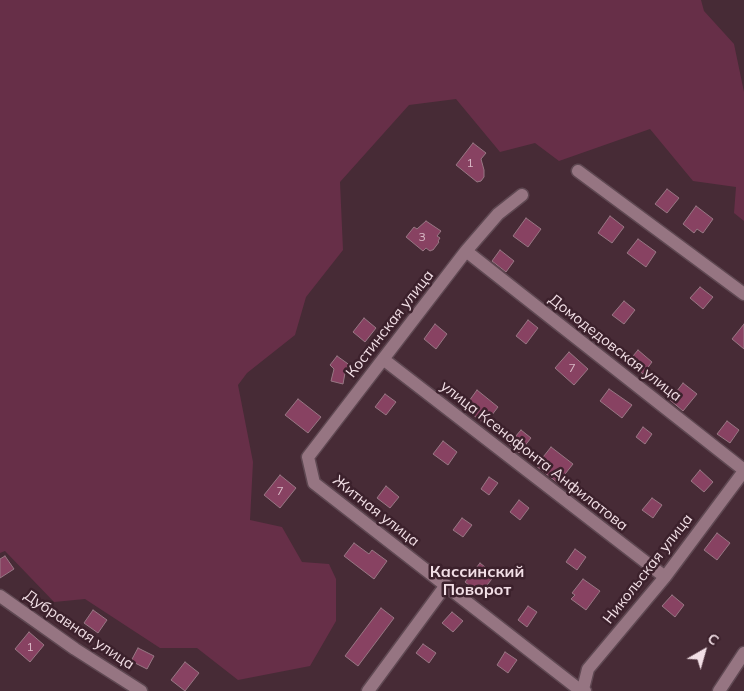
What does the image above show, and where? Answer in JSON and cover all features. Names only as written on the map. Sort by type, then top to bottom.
[{"type":"street","points":[[578,170],[744,294]]},
{"type":"street","name":"Костинская улица","points":[[314,483],[308,457],[466,251],[498,214],[522,195]]},
{"type":"street","name":"Домодедовская улица","points":[[466,251],[744,471]]},
{"type":"street","name":"улица Ксенофонта Анфилатова","points":[[383,359],[665,577]]},
{"type":"street","name":"Никольская улица","points":[[579,689],[588,669],[665,577],[744,471]]},
{"type":"street","name":"Житная улица","points":[[314,483],[579,689]]},
{"type":"street","points":[[368,691],[446,586]]},
{"type":"street","name":"Дубравная улица","points":[[0,596],[75,650],[141,691]]},
{"type":"street","points":[[719,691],[744,654]]},
{"type":"shaded area","points":[[0,0],[701,0],[704,11],[734,44],[744,92],[744,221],[734,213],[736,187],[693,181],[650,129],[559,161],[535,143],[500,152],[456,99],[409,105],[340,182],[343,250],[306,297],[295,335],[247,373],[238,385],[253,462],[250,520],[282,527],[302,562],[329,564],[336,579],[336,621],[310,666],[238,680],[197,648],[160,648],[85,599],[54,602],[5,551],[0,553]]},
{"type":"building","points":[[473,143],[486,153],[481,159],[484,177],[481,181],[477,182],[456,165]]},
{"type":"building","points":[[667,189],[679,198],[667,213],[655,204]]},
{"type":"building","points":[[696,206],[713,219],[703,233],[697,229],[694,233],[683,224]]},
{"type":"building","points":[[610,216],[624,227],[612,243],[598,233]]},
{"type":"building","points":[[526,218],[541,229],[528,247],[513,236]]},
{"type":"building","points":[[426,221],[441,231],[437,236],[440,238],[439,242],[430,251],[426,248],[423,251],[406,237],[414,227],[417,229]]},
{"type":"building","points":[[638,239],[656,252],[646,267],[627,253]]},
{"type":"building","points":[[500,250],[514,261],[506,272],[492,261]]},
{"type":"building","points":[[700,287],[713,297],[703,309],[690,298]]},
{"type":"building","points":[[624,301],[635,310],[624,324],[612,315]]},
{"type":"building","points":[[364,318],[376,328],[365,342],[353,332]]},
{"type":"building","points":[[528,320],[538,328],[526,344],[516,336]]},
{"type":"building","points":[[435,324],[447,334],[436,349],[424,339]]},
{"type":"building","points":[[744,324],[744,349],[732,339]]},
{"type":"building","points":[[638,350],[652,362],[643,374],[628,362]]},
{"type":"building","points":[[569,352],[588,369],[574,385],[555,368]]},
{"type":"building","points":[[337,356],[351,366],[345,373],[343,384],[331,381],[334,369],[330,365]]},
{"type":"building","points":[[683,383],[697,394],[683,411],[670,400]]},
{"type":"building","points":[[609,389],[632,405],[622,418],[600,401]]},
{"type":"building","points":[[477,390],[498,407],[485,424],[464,408]]},
{"type":"building","points":[[385,394],[396,402],[386,415],[375,407]]},
{"type":"building","points":[[298,399],[321,417],[308,433],[285,415]]},
{"type":"building","points":[[727,421],[739,430],[730,443],[717,434]]},
{"type":"building","points":[[643,427],[652,434],[645,444],[636,437]]},
{"type":"building","points":[[521,430],[531,438],[519,453],[509,444]]},
{"type":"building","points":[[443,441],[457,452],[448,465],[433,454]]},
{"type":"building","points":[[551,447],[573,464],[558,483],[536,466]]},
{"type":"building","points":[[700,470],[713,482],[704,492],[691,481]]},
{"type":"building","points":[[280,475],[296,488],[280,508],[264,495]]},
{"type":"building","points":[[489,477],[498,483],[489,495],[481,489]]},
{"type":"building","points":[[386,486],[399,497],[390,508],[377,498]]},
{"type":"building","points":[[652,498],[662,505],[653,518],[642,510]]},
{"type":"building","points":[[519,500],[529,508],[520,520],[510,512]]},
{"type":"building","points":[[462,518],[472,525],[463,537],[453,530]]},
{"type":"building","points":[[717,533],[730,543],[717,560],[704,550]]},
{"type":"building","points":[[354,543],[369,554],[372,550],[387,561],[374,579],[344,556]]},
{"type":"building","points":[[575,549],[586,557],[577,570],[566,562]]},
{"type":"building","points":[[5,556],[14,569],[0,578],[0,559]]},
{"type":"building","points":[[480,563],[495,575],[480,594],[465,582]]},
{"type":"building","points":[[583,579],[600,591],[586,610],[571,599],[575,595],[572,593]]},
{"type":"building","points":[[672,595],[684,605],[675,617],[662,606]]},
{"type":"building","points":[[528,606],[537,612],[527,627],[518,620]]},
{"type":"building","points":[[381,608],[394,618],[358,666],[345,656]]},
{"type":"building","points":[[93,610],[107,620],[98,633],[84,623]]},
{"type":"building","points":[[452,612],[463,621],[453,632],[442,623]]},
{"type":"building","points":[[29,632],[44,645],[30,662],[15,649]]},
{"type":"building","points":[[423,644],[436,653],[429,663],[416,653]]},
{"type":"building","points":[[138,648],[154,656],[147,669],[131,661]]},
{"type":"building","points":[[505,652],[517,660],[508,673],[497,665]]},
{"type":"building","points":[[185,662],[199,673],[185,691],[171,680]]},
{"type":"district","name":"Кассинский Поворот","points":[[477,581]]}]
